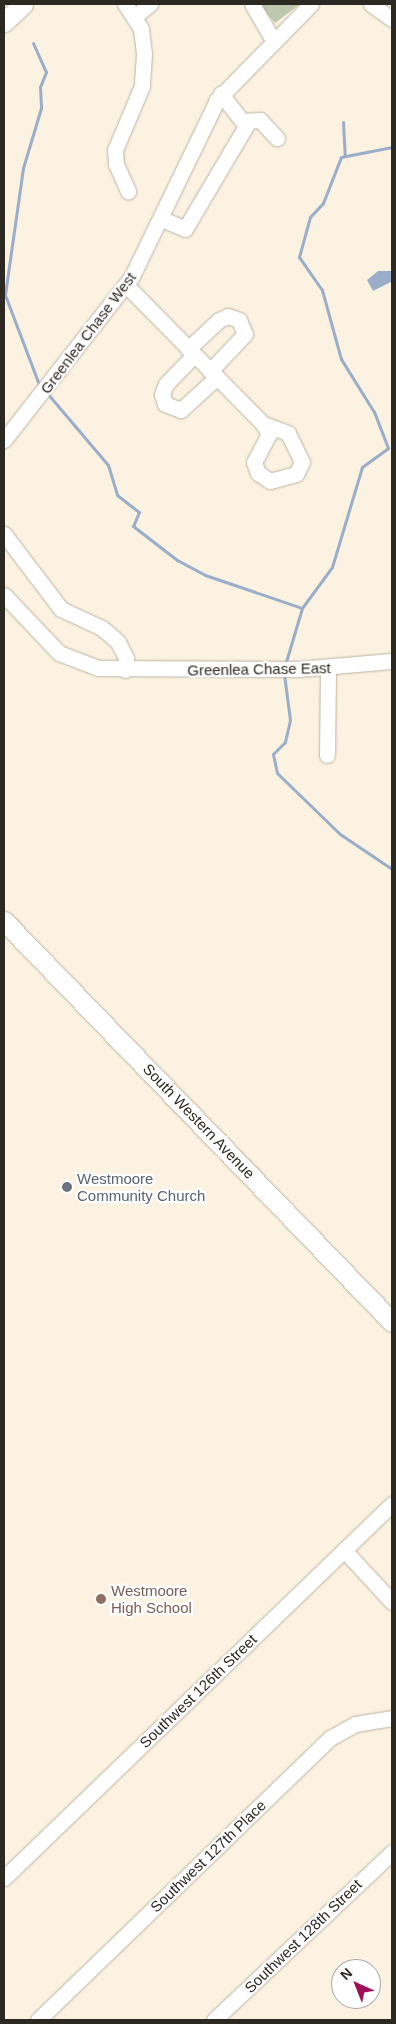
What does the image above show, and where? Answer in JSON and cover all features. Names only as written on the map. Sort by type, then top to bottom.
[{"type":"main road","points":[[4,22],[23,4]]},
{"type":"main road","name":"South Western Avenue","points":[[4,921],[392,1322]]},
{"type":"street","points":[[126,4],[134,16],[144,54],[142,86],[114,157],[128,191]]},
{"type":"street","points":[[134,16],[150,4]]},
{"type":"street","points":[[252,4],[273,40]]},
{"type":"street","name":"Greenlea Chase West","points":[[4,440],[126,286],[162,219],[221,94],[273,40],[312,4]]},
{"type":"street","points":[[371,4],[392,18]]},
{"type":"street","points":[[221,94],[245,121]]},
{"type":"street","points":[[245,121],[260,120],[277,138]]},
{"type":"street","points":[[162,219],[185,229],[202,196],[222,172],[245,121]]},
{"type":"street","points":[[126,286],[263,424]]},
{"type":"street","points":[[228,316],[239,320],[246,330],[242,341],[213,374],[181,410],[164,404],[162,394],[166,384],[219,320],[228,316]]},
{"type":"street","points":[[4,534],[61,609],[102,628],[118,642],[126,658],[125,670]]},
{"type":"street","name":"Greenlea Chase East","points":[[4,595],[47,643],[69,659],[125,670],[328,668],[392,661]]},
{"type":"street","points":[[327,755],[328,668]]},
{"type":"street","name":"Southwest 126th Street","points":[[4,1878],[392,1504]]},
{"type":"street","points":[[344,1550],[392,1602]]},
{"type":"street","name":"Southwest 127th Place","points":[[38,2020],[330,1738],[355,1724],[392,1718]]},
{"type":"street","name":"Southwest 128th Street","points":[[214,2020],[392,1852]]},
{"type":"green space","points":[[259,4],[300,4],[275,23]]},
{"type":"water","points":[[378,271],[391,271],[391,282],[373,291],[367,280]]},
{"type":"waterway","points":[[33,43],[46,72],[40,87],[41,108],[23,168],[5,295],[40,387]]},
{"type":"waterway","points":[[343,122],[345,156]]},
{"type":"waterway","points":[[285,665],[302,608],[332,567],[362,467],[388,448],[374,412],[341,359],[322,290],[299,257],[310,217],[323,203],[341,157],[392,147]]},
{"type":"waterway","points":[[47,393],[108,465],[117,495],[139,512],[133,526],[177,560],[205,575],[302,608]]},
{"type":"waterway","points":[[284,674],[290,720],[285,742],[273,754],[277,773],[340,834],[392,869]]},
{"type":"place","name":"Westmoore Community Church","points":[[67,1187]]},
{"type":"place","name":"Westmoore High School","points":[[101,1599]]}]
